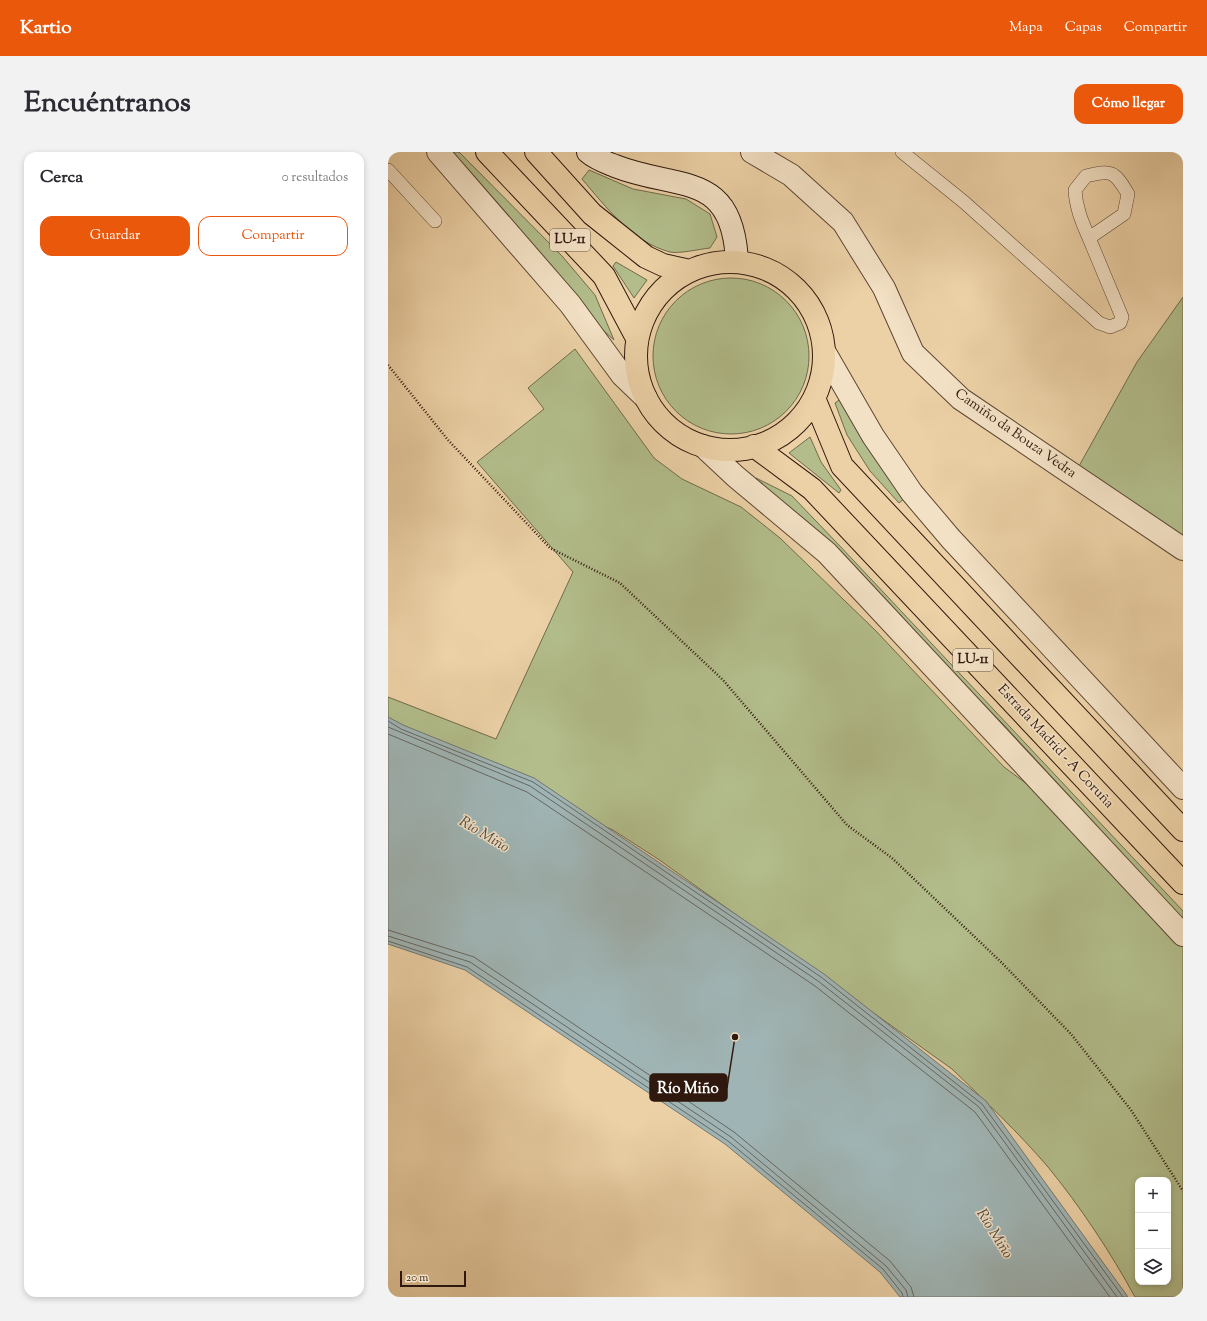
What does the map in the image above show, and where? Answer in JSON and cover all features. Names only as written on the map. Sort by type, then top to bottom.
[{"type":"highway","name":"LU-11","points":[[487,152],[604,276],[637,338]]},
{"type":"highway","name":"LU-11","points":[[536,152],[592,214],[646,257],[663,265],[690,271]]},
{"type":"highway","name":"LU-11","points":[[736,262],[763,268],[787,281],[806,300],[819,324],[824,351],[822,375],[814,398],[799,420],[779,436],[754,446],[729,450],[703,446],[680,435],[660,419],[646,398],[637,369],[637,338],[644,318],[655,298],[671,283],[690,271],[713,263],[736,262]]},
{"type":"highway","name":"LU-11","points":[[814,398],[842,466],[1183,830]]},
{"type":"highway","name":"Estrada Madrid - A Coruña","points":[[754,446],[812,489],[1183,883]]},
{"type":"street","points":[[438,152],[570,304],[622,376],[646,398]]},
{"type":"street","points":[[588,152],[595,158],[630,172],[692,185],[714,197],[727,212],[736,243],[736,262]]},
{"type":"street","name":"Camiño da Bouza Vedra","points":[[752,152],[791,175],[843,222],[884,288],[913,353],[961,399],[1183,549]]},
{"type":"street","points":[[824,351],[873,436],[912,493],[957,545],[1183,788]]},
{"type":"street","points":[[703,446],[735,476],[827,553],[1183,935]]},
{"type":"lane","points":[[902,152],[964,202],[1098,323],[1110,327],[1120,323],[1122,318],[1088,238],[1076,207],[1074,190],[1086,176],[1106,171],[1119,178],[1128,194],[1124,214],[1088,238]]},
{"type":"lane","points":[[388,170],[435,221]]},
{"type":"path","points":[[388,365],[448,440],[550,548],[620,582],[723,680],[847,825],[892,858],[1012,973],[1071,1034],[1131,1110],[1183,1191]]},
{"type":"green space","points":[[449,152],[459,152],[562,256],[595,295],[614,340],[584,313]]},
{"type":"green space","points":[[589,170],[633,189],[686,199],[710,214],[717,237],[710,248],[684,252],[670,252],[656,247],[632,232],[610,212],[582,179]]},
{"type":"green space","points":[[616,262],[647,280],[634,298],[613,266]]},
{"type":"green space","points":[[723,278],[739,278],[754,281],[768,287],[781,296],[791,306],[800,319],[806,333],[809,356],[808,371],[800,393],[791,406],[781,416],[768,425],[754,431],[739,434],[723,434],[708,431],[694,425],[681,416],[671,406],[662,393],[656,379],[653,364],[653,348],[656,333],[662,319],[671,306],[681,296],[694,287],[708,281]]},
{"type":"green space","points":[[1183,297],[1183,543],[1074,475],[1137,362]]},
{"type":"green space","points":[[575,349],[654,458],[682,479],[741,507],[780,538],[876,631],[1004,767],[1050,801],[1183,943],[1183,1297],[1135,1297],[1094,1230],[1048,1167],[1014,1129],[952,1069],[658,859],[613,830],[517,787],[388,753],[388,697],[496,739],[573,572],[477,462],[544,409],[528,388]]},
{"type":"green space","points":[[842,398],[905,498],[899,503],[870,471],[847,435],[835,403]]},
{"type":"green space","points":[[810,437],[821,462],[841,490],[839,493],[789,453]]},
{"type":"green space","points":[[756,478],[792,496],[1183,911],[1183,919],[1003,724],[885,604],[756,483]]},
{"type":"water","name":"Río Miño","points":[[388,717],[403,725],[534,778],[824,974],[986,1101],[1128,1297],[900,1297],[880,1272],[725,1144],[465,970],[388,944]]},
{"type":"place","name":"Río Miño","points":[[735,1037]]}]
